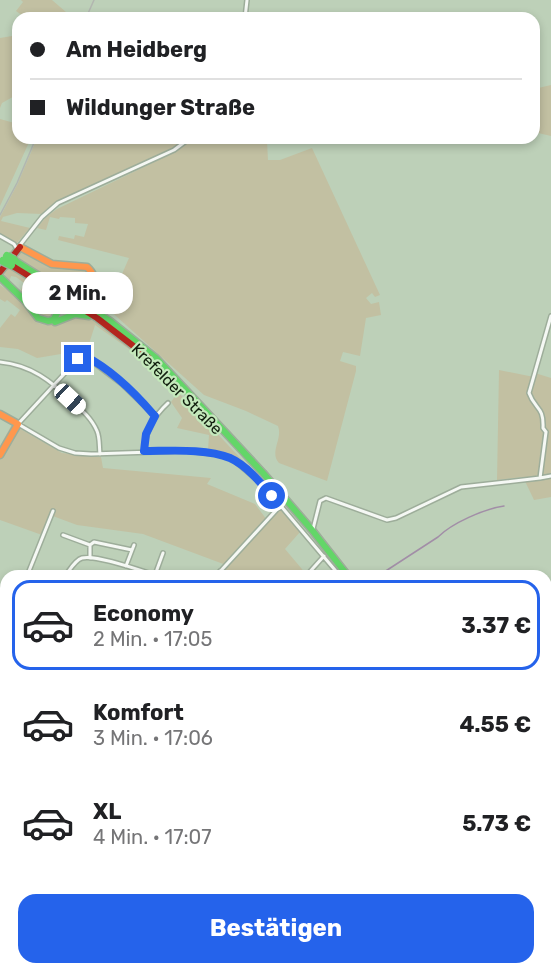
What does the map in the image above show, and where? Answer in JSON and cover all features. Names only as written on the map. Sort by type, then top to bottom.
[{"type":"main road","points":[[0,272],[18,248]]},
{"type":"main road","points":[[18,248],[55,268],[83,267],[92,277],[91,286],[81,294],[59,288]]},
{"type":"main road","points":[[18,248],[56,266],[88,267],[94,277],[94,302],[110,321]]},
{"type":"main road","name":"Krefelder Straße","points":[[6,259],[59,288],[136,340],[173,376],[263,473],[312,530],[340,570]]},
{"type":"main road","name":"Krefelder Straße","points":[[6,259],[97,318],[147,356],[298,519],[339,570]]},
{"type":"main road","points":[[1,282],[25,301],[38,318],[48,321],[57,316],[61,305],[57,297],[43,284]]},
{"type":"main road","points":[[1,282],[23,302],[32,317],[42,323],[52,323],[75,314],[97,318]]},
{"type":"main road","points":[[0,414],[18,424],[0,455]]},
{"type":"street","points":[[0,236],[18,248],[42,218],[66,199],[174,150],[182,144]]},
{"type":"street","points":[[540,478],[549,432],[543,428],[543,415],[529,393],[551,316]]},
{"type":"street","points":[[155,416],[122,384],[87,357],[82,357],[18,424],[66,451],[100,454],[184,451],[230,458],[255,478],[338,570]]},
{"type":"street","points":[[0,362],[26,367],[54,384],[86,413],[98,433],[100,454]]},
{"type":"street","points":[[144,451],[146,434],[155,416],[168,403]]},
{"type":"street","points":[[312,530],[321,501],[326,498],[387,520],[396,518],[461,487],[551,476]]},
{"type":"street","points":[[221,570],[281,505]]},
{"type":"street","points":[[29,570],[53,511]]},
{"type":"street","points":[[63,535],[90,545],[94,542],[132,550]]},
{"type":"street","points":[[90,545],[90,558]]},
{"type":"street","points":[[126,566],[134,545]]},
{"type":"street","points":[[158,570],[163,553]]},
{"type":"street","points":[[311,570],[324,556]]},
{"type":"street","points":[[70,570],[78,560],[90,558],[137,570]]},
{"type":"shaded area","points":[[21,0],[52,0],[66,12],[17,12],[23,2]]},
{"type":"shaded area","points":[[12,36],[12,97],[2,103],[0,108],[0,38]]},
{"type":"shaded area","points":[[551,85],[551,136],[540,133],[540,88]]},
{"type":"shaded area","points":[[0,119],[12,122],[12,144],[28,144],[0,206]]},
{"type":"shaded area","points":[[34,144],[179,144],[173,149],[60,201],[42,214],[17,213],[3,217],[1,221],[30,228],[16,244],[0,236],[0,217]]},
{"type":"shaded area","points":[[186,144],[267,144],[268,160],[280,160],[312,148],[380,295],[375,297],[372,293],[366,298],[371,304],[379,302],[381,315],[366,318],[360,356],[343,352],[340,361],[356,366],[356,371],[327,481],[279,463],[275,454],[279,436],[278,426],[204,395],[107,308],[129,258],[58,240],[59,236],[74,239],[75,235],[84,237],[88,224],[75,223],[75,218],[50,217],[46,230],[37,228],[57,209],[177,151]]},
{"type":"shaded area","points":[[21,252],[42,263],[80,268],[88,272],[91,281],[85,290],[71,291],[15,257]]},
{"type":"shaded area","points":[[7,267],[56,300],[58,310],[55,315],[43,318],[30,308],[20,292],[24,283],[11,276],[9,282],[17,288],[16,290],[6,280],[4,274]]},
{"type":"shaded area","points":[[0,285],[15,295],[36,322],[49,325],[73,318],[88,319],[117,336],[150,364],[95,325],[89,344],[77,345],[67,353],[37,358],[18,349],[0,347],[0,328],[11,314],[15,317],[20,310],[7,300],[5,302],[0,299]]},
{"type":"shaded area","points":[[499,370],[534,377],[535,373],[551,378],[551,497],[534,500],[523,477],[497,480]]},
{"type":"shaded area","points":[[178,392],[260,479],[231,457],[208,450],[209,435],[177,428],[182,418],[171,402]]},
{"type":"shaded area","points":[[12,424],[62,453],[101,457],[103,468],[211,478],[207,484],[255,504],[267,520],[281,508],[299,528],[300,532],[285,549],[303,570],[222,570],[226,565],[143,534],[77,525],[50,515],[42,535],[0,520],[0,446]]},
{"type":"waterway","points":[[387,570],[469,517],[504,506]]},
{"type":"tram line","points":[[89,12],[94,0]]},
{"type":"tram line","points":[[0,215],[33,144]]},
{"type":"traffic: fast","points":[[7,256],[14,260]]},
{"type":"traffic: fast","points":[[14,260],[110,321],[156,358],[263,473],[343,570]]},
{"type":"traffic: fast","points":[[3,261],[11,265]]},
{"type":"traffic: fast","points":[[0,277],[25,301],[38,318],[48,321],[53,320],[59,310],[58,300],[53,293]]},
{"type":"traffic: fast","points":[[70,292],[84,292],[92,281]]},
{"type":"traffic: fast","points":[[55,322],[75,314],[89,316]]},
{"type":"traffic: slow","points":[[20,247],[52,264],[87,267],[94,277],[96,299],[101,311]]},
{"type":"traffic: slow","points":[[0,414],[18,424],[0,455]]},
{"type":"traffic: jam","points":[[0,272],[20,247]]},
{"type":"traffic: jam","points":[[11,265],[97,318],[149,358]]},
{"type":"route","points":[[78,359],[85,356],[92,360],[147,406],[155,416],[146,434],[144,451],[184,451],[230,458],[264,486],[272,496]]}]
